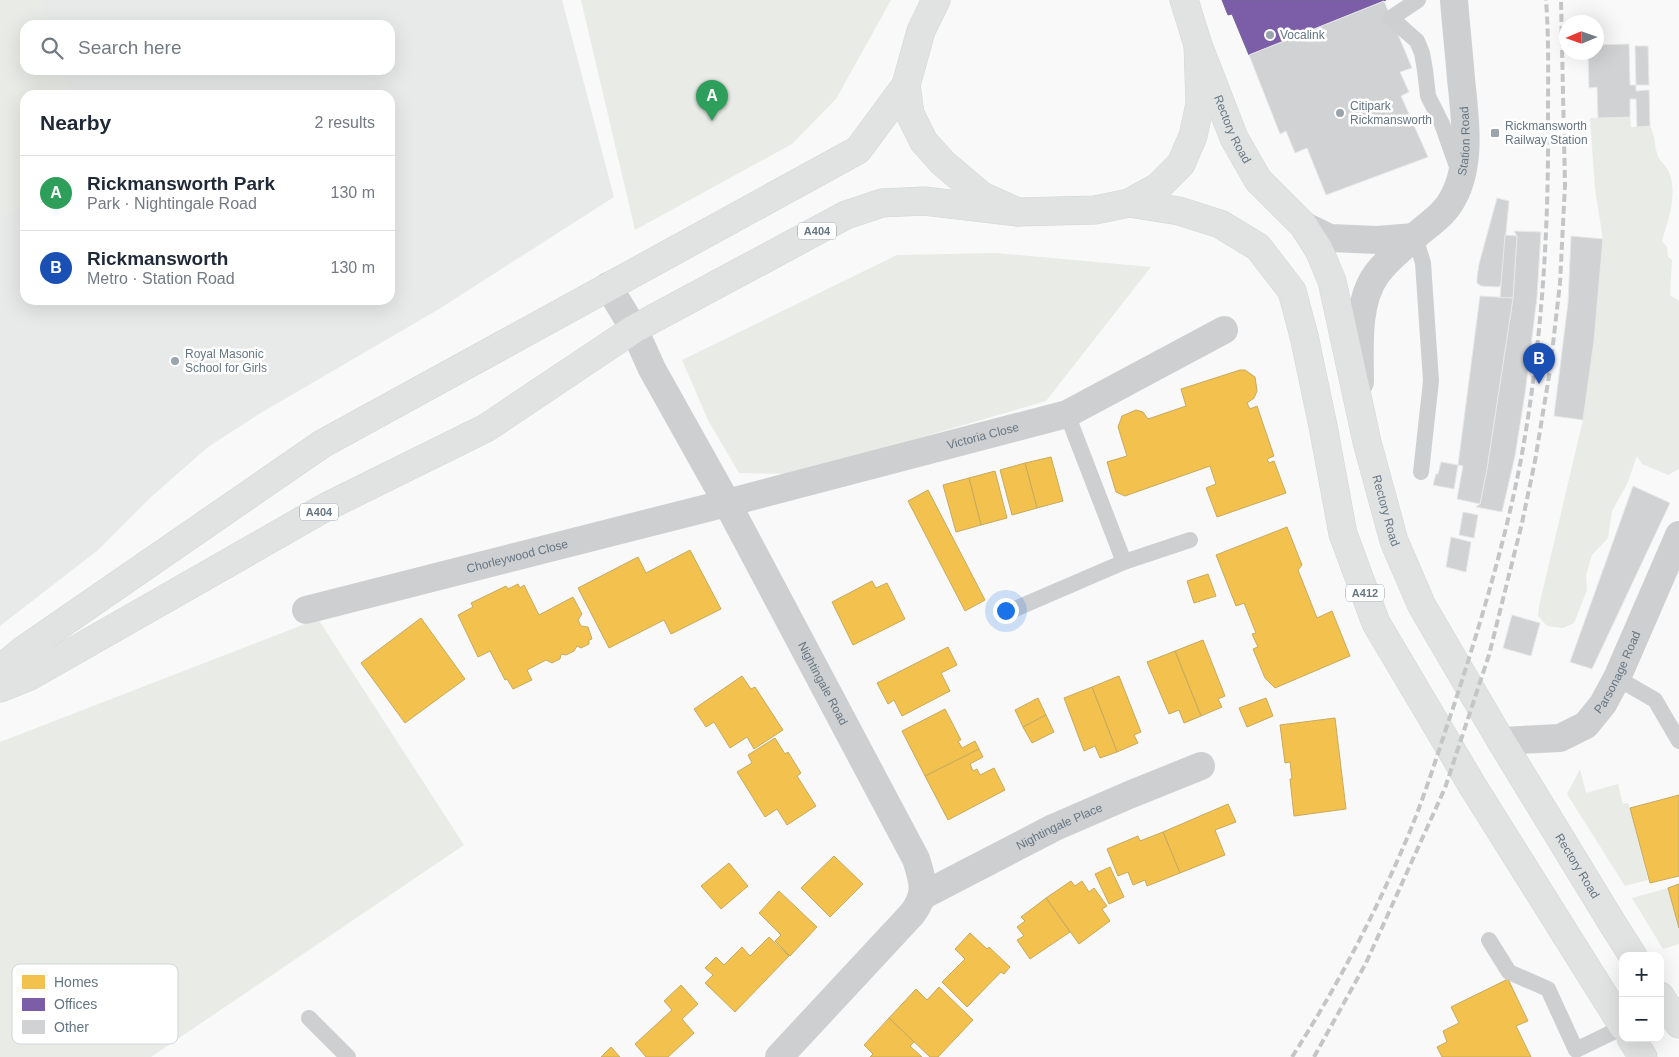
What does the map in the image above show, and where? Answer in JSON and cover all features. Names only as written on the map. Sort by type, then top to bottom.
[{"type":"main road","points":[[0,670],[22,651],[322,444],[858,150],[906,85],[921,31],[936,0]]},
{"type":"main road","points":[[906,85],[910,114],[924,142],[943,163],[982,196],[1018,212],[1094,210],[1129,204],[1158,187],[1181,164],[1193,136],[1200,104],[1198,45],[1184,0]]},
{"type":"main road","name":"Rectory Road","points":[[1198,45],[1234,138],[1258,180],[1303,225],[1319,250],[1332,281],[1359,409],[1394,542],[1422,606],[1501,741],[1630,952]]},
{"type":"main road","name":"A404","points":[[0,688],[30,676],[326,507],[486,428],[634,329],[846,215],[882,203],[924,201],[1018,212]]},
{"type":"main road","name":"A412","points":[[1129,204],[1179,211],[1220,224],[1258,247],[1292,291],[1304,336],[1343,534],[1376,623],[1472,785],[1619,1021]]},
{"type":"main road","points":[[1661,997],[1679,1024]]},
{"type":"main road","points":[[1634,1042],[1643,1057]]},
{"type":"street","name":"Station Road","points":[[1359,409],[1360,334],[1366,294],[1376,274],[1444,213],[1454,197],[1464,161],[1466,134],[1454,0]]},
{"type":"street","points":[[1303,225],[1330,238],[1377,240],[1415,237]]},
{"type":"street","name":"Nightingale Road","points":[[608,286],[634,329],[652,369],[727,503],[916,859],[922,878],[922,896]]},
{"type":"street","name":"Victoria Close","points":[[727,503],[1067,414],[1224,330]]},
{"type":"street","name":"Chorleywood Close","points":[[306,610],[727,503]]},
{"type":"street","name":"Parsonage Road","points":[[1501,741],[1560,738],[1586,725],[1603,704],[1617,678],[1679,535]]},
{"type":"street","name":"Nightingale Place","points":[[922,896],[1052,828],[1201,766]]},
{"type":"street","points":[[791,1053],[897,932],[920,903],[922,896]]},
{"type":"lane","points":[[1418,0],[1391,18],[1417,41],[1426,70],[1428,96],[1442,124],[1460,176]]},
{"type":"lane","points":[[1415,237],[1423,263],[1431,381],[1420,472]]},
{"type":"lane","points":[[1067,414],[1124,562]]},
{"type":"lane","points":[[1008,612],[1124,562],[1190,540]]},
{"type":"lane","points":[[1617,678],[1655,700],[1679,741]]},
{"type":"lane","points":[[1489,940],[1508,972],[1548,988],[1576,1050],[1619,1029]]},
{"type":"lane","points":[[309,1018],[348,1057]]},
{"type":"shaded area","name":"Royal Masonic School for Girls","points":[[0,0],[562,0],[614,197],[439,309],[259,414],[208,447],[150,498],[98,550],[0,626]]},
{"type":"shaded area","points":[[0,0],[42,0],[48,20],[20,20],[20,75],[65,75],[69,90],[20,90],[20,211],[0,218]]},
{"type":"shaded area","points":[[581,0],[891,0],[836,99],[792,144],[635,230]]},
{"type":"shaded area","points":[[1630,117],[1631,127],[1650,126],[1658,156],[1668,170],[1672,180],[1671,207],[1662,241],[1667,247],[1668,257],[1672,260],[1670,295],[1679,301],[1679,469],[1668,475],[1642,464],[1637,456],[1627,484],[1612,511],[1608,538],[1592,555],[1586,575],[1587,590],[1574,623],[1563,628],[1547,626],[1538,616],[1539,606],[1583,420],[1594,341],[1603,239],[1595,189],[1590,118]]},
{"type":"shaded area","points":[[996,253],[1151,267],[1046,401],[795,474],[739,473],[708,420],[682,360],[897,255]]},
{"type":"shaded area","points":[[318,619],[464,845],[178,1039],[178,964],[12,964],[12,1044],[170,1044],[151,1057],[0,1057],[0,742]]},
{"type":"shaded area","points":[[1580,769],[1586,793],[1618,784],[1623,804],[1628,803],[1630,808],[1648,880],[1625,886],[1567,794]]},
{"type":"shaded area","points":[[1668,888],[1679,928],[1679,944],[1663,949],[1632,898]]},
{"type":"building: Homes","points":[[1245,370],[1255,377],[1257,391],[1254,398],[1247,403],[1250,409],[1257,406],[1274,456],[1267,459],[1269,463],[1274,461],[1286,493],[1217,517],[1206,488],[1216,484],[1210,466],[1125,496],[1116,492],[1107,462],[1127,456],[1118,427],[1122,416],[1136,410],[1143,412],[1148,419],[1186,406],[1181,389]]},
{"type":"building: Homes","points":[[1051,457],[1063,501],[1037,508],[1025,463]]},
{"type":"building: Homes","points":[[1025,463],[1037,508],[1012,515],[1000,470]]},
{"type":"building: Homes","points":[[995,471],[1007,518],[981,525],[969,478]]},
{"type":"building: Homes","points":[[969,478],[981,525],[956,532],[943,485]]},
{"type":"building: Homes","points":[[928,490],[985,600],[965,611],[908,501]]},
{"type":"building: Homes","points":[[1287,527],[1302,565],[1298,570],[1317,618],[1332,611],[1350,656],[1275,688],[1265,678],[1253,649],[1258,647],[1252,634],[1256,633],[1244,603],[1236,606],[1216,555]]},
{"type":"building: Homes","points":[[690,550],[721,609],[671,634],[664,620],[609,648],[578,588],[638,557],[646,573]]},
{"type":"building: Homes","points":[[1208,574],[1216,596],[1194,603],[1187,581]]},
{"type":"building: Homes","points":[[872,581],[876,588],[887,583],[905,619],[853,645],[832,602]]},
{"type":"building: Homes","points":[[518,584],[520,588],[524,585],[539,615],[573,597],[582,614],[578,620],[581,626],[588,627],[592,639],[589,640],[589,644],[581,648],[577,646],[574,651],[566,655],[561,654],[560,659],[552,663],[546,660],[527,670],[532,680],[513,689],[507,679],[505,680],[490,651],[478,657],[458,615],[473,607],[471,603],[506,586],[508,589]]},
{"type":"building: Homes","points":[[421,618],[465,679],[405,723],[361,663]]},
{"type":"building: Homes","points":[[1203,640],[1225,696],[1218,699],[1222,707],[1201,716],[1175,651]]},
{"type":"building: Homes","points":[[948,647],[957,665],[941,673],[950,691],[902,716],[894,700],[888,704],[877,683]]},
{"type":"building: Homes","points":[[1175,651],[1201,716],[1184,723],[1179,710],[1169,714],[1147,662]]},
{"type":"building: Homes","points":[[742,676],[751,689],[755,687],[783,730],[754,749],[747,737],[730,748],[714,722],[706,727],[694,709]]},
{"type":"building: Homes","points":[[1119,676],[1141,732],[1134,735],[1138,743],[1117,752],[1092,687]]},
{"type":"building: Homes","points":[[1092,687],[1117,752],[1100,758],[1095,746],[1084,751],[1064,698]]},
{"type":"building: Homes","points":[[1038,698],[1046,715],[1023,727],[1015,710]]},
{"type":"building: Homes","points":[[1266,698],[1273,716],[1247,727],[1239,708]]},
{"type":"building: Homes","points":[[945,709],[961,740],[958,741],[962,748],[975,741],[979,749],[925,776],[902,731]]},
{"type":"building: Homes","points":[[1046,715],[1054,732],[1032,743],[1023,727]]},
{"type":"building: Homes","points":[[1335,718],[1346,809],[1294,816],[1290,762],[1285,763],[1280,725]]},
{"type":"building: Homes","points":[[775,738],[785,754],[788,752],[801,773],[797,776],[816,806],[787,825],[777,809],[765,817],[737,772],[752,763],[748,755]]},
{"type":"building: Homes","points":[[979,749],[983,757],[970,764],[973,771],[977,769],[980,775],[994,768],[1005,790],[948,820],[925,776]]},
{"type":"building: Homes","points":[[1679,795],[1679,876],[1650,883],[1630,808]]},
{"type":"building: Homes","points":[[1228,804],[1236,822],[1215,830],[1225,855],[1180,873],[1163,832]]},
{"type":"building: Homes","points":[[1163,832],[1180,873],[1147,886],[1145,880],[1133,885],[1128,872],[1118,876],[1107,849],[1138,836],[1140,841]]},
{"type":"building: Homes","points":[[834,856],[863,884],[830,917],[801,888]]},
{"type":"building: Homes","points":[[729,863],[748,886],[721,909],[701,886]]},
{"type":"building: Homes","points":[[1110,867],[1124,897],[1109,904],[1095,874]]},
{"type":"building: Homes","points":[[1071,881],[1075,886],[1082,881],[1089,892],[1094,888],[1107,906],[1102,909],[1110,921],[1079,944],[1046,898]]},
{"type":"building: Homes","points":[[1679,884],[1679,928],[1668,888]]},
{"type":"building: Homes","points":[[779,891],[817,927],[790,956],[775,941],[781,935],[759,913]]},
{"type":"building: Homes","points":[[1046,898],[1070,932],[1030,959],[1017,940],[1024,936],[1017,927],[1025,921],[1021,917]]},
{"type":"building: Homes","points":[[970,933],[987,949],[989,947],[1010,967],[1004,974],[1001,972],[967,1007],[942,982],[965,959],[955,949]]},
{"type":"building: Homes","points":[[769,937],[789,956],[735,1012],[705,983],[713,975],[705,968],[716,957],[724,965],[742,947],[750,956]]},
{"type":"building: Homes","points":[[1508,979],[1528,1021],[1516,1026],[1531,1057],[1442,1057],[1437,1047],[1447,1042],[1443,1031],[1459,1023],[1451,1007]]},
{"type":"building: Homes","points":[[681,985],[698,1004],[682,1019],[694,1033],[668,1057],[646,1057],[635,1044],[672,1010],[664,1001]]},
{"type":"building: Homes","points":[[939,987],[973,1020],[938,1057],[930,1057],[889,1018],[916,989],[927,1000]]},
{"type":"building: Homes","points":[[889,1018],[914,1042],[910,1046],[922,1057],[870,1057],[873,1054],[864,1045]]},
{"type":"building: Homes","points":[[611,1047],[620,1057],[601,1057]]},
{"type":"building: Offices","name":"Vocalink","points":[[1222,0],[1386,0],[1249,55],[1232,14],[1228,15]]},
{"type":"building: Other","name":"Citipark Rickmansworth","points":[[1384,1],[1412,68],[1400,72],[1409,92],[1401,96],[1428,157],[1326,195],[1307,148],[1295,153],[1286,131],[1280,134],[1249,55]]},
{"type":"building: Other","points":[[1629,44],[1630,85],[1636,85],[1636,91],[1649,90],[1650,126],[1637,127],[1636,99],[1630,99],[1630,117],[1598,118],[1597,87],[1589,88],[1588,60],[1604,60],[1604,45]]},
{"type":"building: Other","points":[[1635,46],[1648,46],[1649,85],[1636,85]]},
{"type":"building: Other","points":[[1497,198],[1509,201],[1501,285],[1498,287],[1481,286],[1477,283],[1479,264]]},
{"type":"building: Other","points":[[1514,231],[1541,232],[1537,297],[1525,393],[1515,456],[1502,512],[1476,507],[1480,504],[1487,469],[1513,298],[1517,236]]},
{"type":"building: Other","points":[[1505,235],[1517,236],[1513,298],[1500,298]]},
{"type":"building: Other","points":[[1571,236],[1603,239],[1594,341],[1583,420],[1554,416],[1568,303]]},
{"type":"building: Other","points":[[1480,296],[1513,298],[1480,504],[1457,499],[1463,466],[1458,465]]},
{"type":"building: Other","points":[[1441,462],[1458,465],[1454,489],[1433,485]]},
{"type":"building: Other","points":[[1633,486],[1670,503],[1592,669],[1570,662]]},
{"type":"building: Other","points":[[1463,512],[1478,515],[1474,538],[1459,535]]},
{"type":"building: Other","points":[[1451,537],[1471,542],[1466,572],[1446,567]]},
{"type":"building: Other","points":[[1512,615],[1540,623],[1531,656],[1503,648]]},
{"type":"railway","points":[[1292,1057],[1325,1004],[1355,949],[1383,893],[1415,820],[1474,642],[1510,512],[1530,407],[1540,324],[1546,241],[1548,158],[1546,0]]},
{"type":"railway","points":[[1314,1057],[1366,963],[1445,788],[1489,655],[1522,523],[1535,461],[1550,370],[1560,283],[1565,185],[1561,0]]},
{"type":"place","name":"Vocalink","points":[[1270,35]]},
{"type":"place","name":"Citipark Rickmansworth","points":[[1340,113]]},
{"type":"place","name":"Rickmansworth Park","points":[[712,121]]},
{"type":"place","name":"Rickmansworth Railway Station","points":[[1495,133]]},
{"type":"place","name":"Royal Masonic School for Girls","points":[[175,361]]},
{"type":"place","name":"Rickmansworth","points":[[1539,384]]}]
